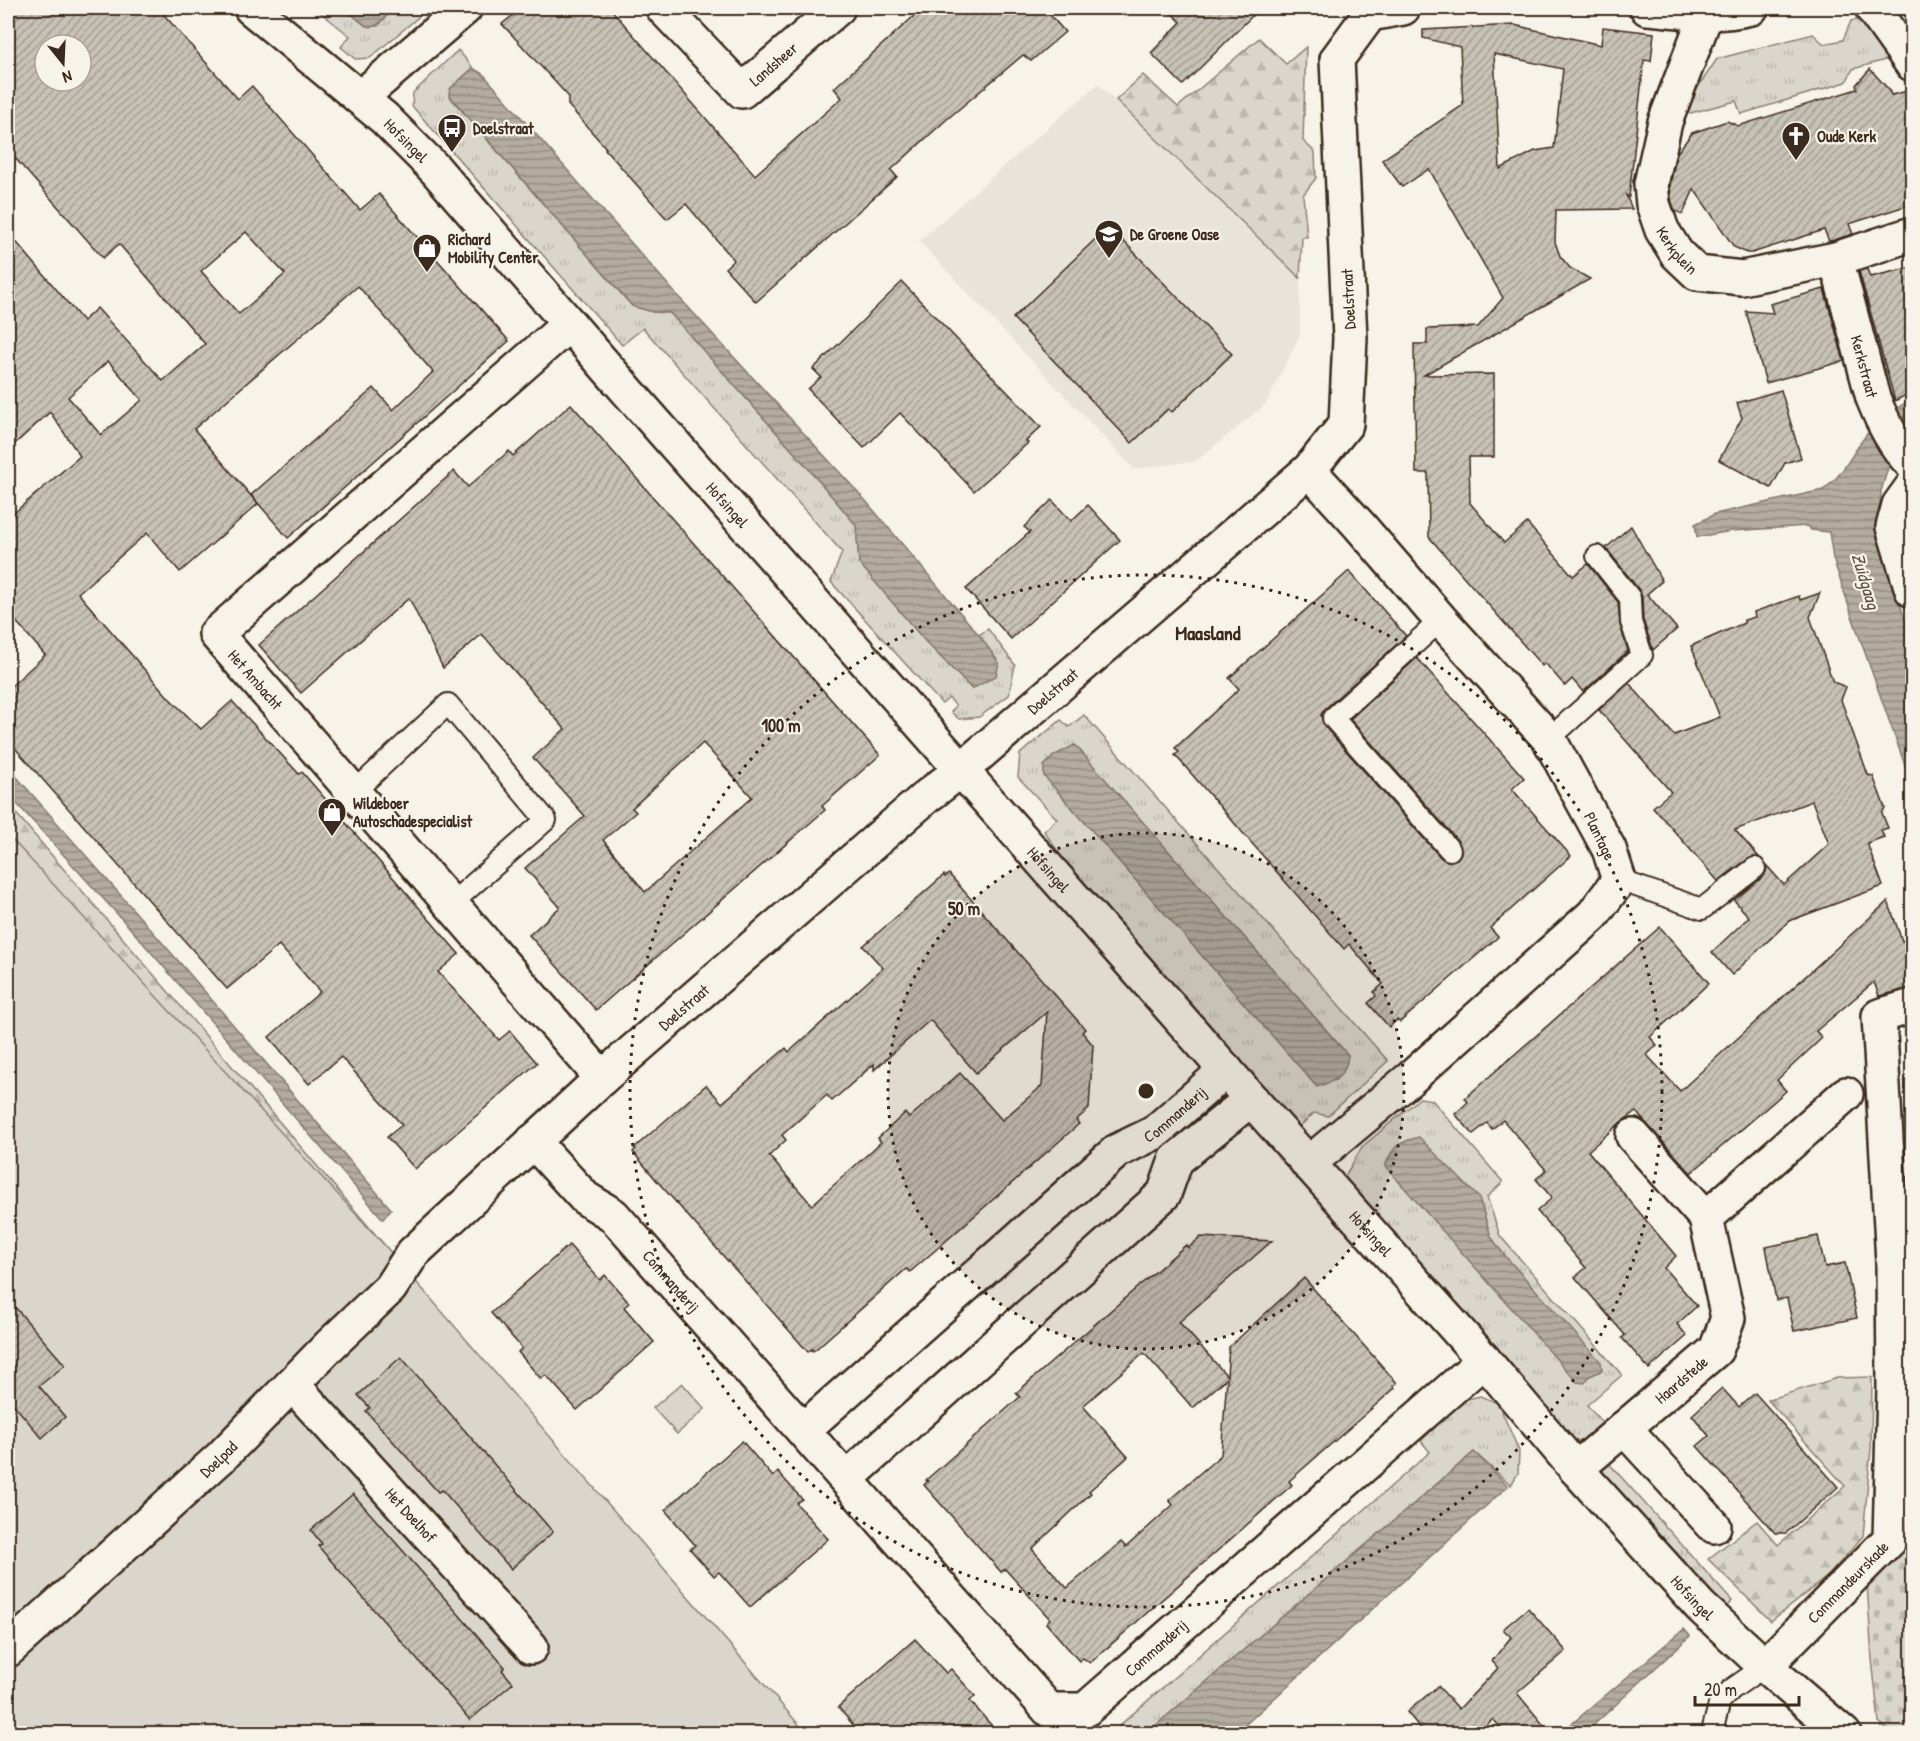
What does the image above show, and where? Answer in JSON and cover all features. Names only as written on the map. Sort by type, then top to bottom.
[{"type":"street","name":"Hofsingel","points":[[251,8],[360,98],[404,137],[435,169],[1308,1164],[1484,1360],[1576,1468],[1701,1607],[1839,1732]]},
{"type":"street","points":[[360,98],[465,8]]},
{"type":"street","name":"Landsheer","points":[[663,8],[742,91],[838,8]]},
{"type":"street","name":"Doelstraat","points":[[413,1253],[602,1078],[1309,470],[1346,424],[1350,338],[1336,59],[1370,14],[1403,8]]},
{"type":"street","points":[[1647,8],[1706,14],[1729,13],[1751,8]]},
{"type":"street","points":[[1872,8],[1912,64]]},
{"type":"street","name":"Kerkplein","points":[[1706,14],[1665,122],[1651,184],[1653,204],[1662,230],[1677,254],[1697,273],[1742,278],[1836,259],[1912,234]]},
{"type":"street","name":"Kerkstraat","points":[[1836,259],[1870,387],[1881,419],[1906,458]]},
{"type":"street","name":"Het Ambacht","points":[[569,324],[216,634],[602,1078]]},
{"type":"street","name":"Plantage","points":[[1308,1164],[1412,1077],[1593,915],[1619,880],[1610,849],[1549,739],[1309,470]]},
{"type":"street","points":[[1912,487],[1899,505],[1893,527],[1912,590]]},
{"type":"street","name":"Commandeurskade","points":[[1765,1666],[1890,1539],[1894,1388],[1893,1262],[1879,1016],[1912,1006]]},
{"type":"street","name":"Commanderij","points":[[803,1430],[1117,1150],[1154,1133],[1226,1070]]},
{"type":"street","points":[[1706,1218],[1846,1094]]},
{"type":"street","points":[[846,1479],[1164,1194],[1176,1160],[1251,1099]]},
{"type":"street","name":"Haardstede","points":[[1576,1468],[1716,1350],[1728,1318],[1706,1218],[1633,1136]]},
{"type":"street","name":"Commanderij","points":[[533,1141],[585,1198],[614,1215],[1049,1710],[1085,1710],[1484,1360]]},
{"type":"street","name":"Commanderij","points":[[1117,1150],[1148,1159],[1160,1176],[1164,1194]]},
{"type":"street","name":"Doelpad","points":[[8,1650],[220,1458],[390,1288],[413,1253]]},
{"type":"street","name":"Het Doelhof","points":[[292,1384],[531,1647]]},
{"type":"street","points":[[1624,1428],[1714,1526]]},
{"type":"lane","points":[[1549,739],[1642,656],[1631,622],[1630,598],[1598,556]]},
{"type":"lane","points":[[1441,620],[1333,718],[1450,850]]},
{"type":"lane","points":[[354,792],[448,704],[546,820],[451,904]]},
{"type":"lane","points":[[1619,880],[1702,909],[1755,868]]},
{"type":"lane","points":[[1715,1734],[1713,1728],[1720,1701],[1732,1689],[1765,1666]]},
{"type":"shaded area","name":"De Groene Oase","points":[[1098,84],[1300,278],[1300,335],[1266,404],[1196,461],[1134,469],[919,241]]},
{"type":"green space","points":[[315,8],[344,8],[366,26],[378,26],[394,8],[429,8],[370,58],[355,59],[341,47],[350,36]]},
{"type":"green space","points":[[1862,19],[1892,58],[1853,69],[1846,82],[1741,114],[1736,101],[1679,116],[1717,59],[1813,34],[1824,44],[1843,40],[1851,21]]},
{"type":"green space","points":[[1259,38],[1286,64],[1306,47],[1303,141],[1315,152],[1316,178],[1303,195],[1307,237],[1302,237],[1300,278],[1116,100],[1143,75],[1178,107]]},
{"type":"green space","points":[[458,50],[473,68],[450,89],[449,96],[632,306],[653,312],[670,313],[808,468],[856,525],[859,563],[925,641],[972,689],[999,663],[979,635],[988,629],[1015,665],[1009,695],[979,717],[959,719],[951,712],[956,706],[949,698],[942,704],[831,582],[842,552],[643,328],[622,345],[412,106],[413,93]]},
{"type":"green space","points":[[1084,715],[1388,1061],[1328,1116],[1314,1113],[1299,1127],[1286,1118],[1075,877],[1044,831],[1057,819],[1018,777],[1020,754],[1061,720],[1069,727]],"holes":[[[1075,745],[1348,1055],[1336,1080],[1317,1086],[1044,776],[1044,766],[1055,755]]]},
{"type":"green space","points":[[8,804],[387,1248],[8,902]]},
{"type":"green space","points":[[8,835],[387,1248],[806,1733],[8,1733]]},
{"type":"green space","points":[[1420,1098],[1432,1100],[1503,1182],[1487,1197],[1500,1236],[1622,1375],[1587,1405],[1604,1425],[1575,1445],[1351,1188],[1345,1176],[1362,1147]],"holes":[[[1392,1151],[1479,1198],[1491,1237],[1504,1255],[1600,1362],[1602,1370],[1590,1376],[1584,1383]]]},
{"type":"green space","points":[[1872,1377],[1871,1448],[1863,1536],[1829,1575],[1771,1621],[1708,1559],[1757,1521],[1778,1545],[1845,1486],[1768,1400],[1837,1378]]},
{"type":"green space","points":[[682,1383],[705,1409],[677,1434],[653,1408]]},
{"type":"green space","points":[[1480,1396],[1498,1403],[1519,1451],[1518,1473],[1511,1485],[1474,1452],[1147,1733],[1110,1734],[1430,1452],[1421,1441],[1463,1400]]},
{"type":"green space","points":[[1606,1460],[1732,1601],[1725,1608],[1598,1467]]},
{"type":"green space","points":[[1912,1537],[1912,1733],[1893,1733],[1879,1722],[1866,1569],[1874,1550]]},
{"type":"water","points":[[344,8],[394,8],[379,23],[370,27]]},
{"type":"water","points":[[473,68],[484,75],[676,294],[865,500],[979,635],[999,663],[996,676],[972,689],[925,641],[859,563],[856,525],[808,468],[670,313],[653,312],[632,306],[449,95],[450,89]]},
{"type":"water","name":"Zuidgaag","points":[[1912,398],[1912,437],[1894,448],[1881,491],[1879,525],[1882,548],[1912,641],[1912,785],[1852,616],[1833,558],[1829,532],[1811,530],[1807,526],[1732,531],[1697,537],[1695,524],[1715,514],[1823,490],[1842,471],[1872,429]]},
{"type":"water","points":[[1075,745],[1348,1055],[1345,1068],[1339,1077],[1317,1087],[1044,776],[1044,766],[1055,755]]},
{"type":"water","points":[[8,767],[391,1209],[383,1219],[130,928],[8,794]]},
{"type":"water","points":[[1419,1137],[1479,1198],[1491,1237],[1504,1255],[1601,1362],[1602,1370],[1590,1376],[1584,1383],[1577,1382],[1385,1166],[1397,1146]]},
{"type":"water","points":[[1474,1452],[1508,1486],[1236,1733],[1147,1733]]},
{"type":"water","points":[[1684,1629],[1690,1636],[1585,1733],[1561,1733]]},
{"type":"building","points":[[8,8],[158,8],[238,99],[252,86],[360,210],[379,194],[509,341],[288,538],[251,495],[374,388],[393,410],[433,372],[358,286],[194,429],[258,504],[180,572],[147,533],[78,593],[170,699],[201,729],[232,701],[299,774],[302,772],[459,954],[438,972],[499,1040],[510,1031],[537,1063],[415,1169],[387,1137],[402,1125],[341,1057],[309,1084],[269,1037],[320,992],[279,945],[227,989],[8,740],[8,689],[45,655],[8,612],[8,518],[80,456],[50,412],[8,450],[8,232],[83,321],[97,308],[163,381],[205,344],[119,244],[103,258],[8,150]],"holes":[[[246,232],[285,274],[239,314],[201,271]],[[108,361],[142,400],[101,435],[68,397]]]},
{"type":"building","points":[[522,8],[610,8],[755,175],[842,98],[834,88],[923,8],[1044,8],[1065,32],[1031,61],[1023,55],[946,120],[891,170],[897,177],[756,302],[725,268],[734,260],[686,204],[667,219],[568,105],[568,96],[502,24]]},
{"type":"building","points":[[1166,8],[1260,8],[1183,85],[1151,53],[1181,22]]},
{"type":"building","points":[[1514,25],[1601,45],[1603,27],[1654,33],[1651,61],[1644,60],[1629,197],[1626,195],[1632,209],[1556,210],[1555,242],[1560,256],[1570,268],[1590,279],[1424,375],[1494,374],[1494,457],[1469,457],[1470,503],[1504,543],[1527,523],[1573,576],[1588,564],[1618,602],[1620,625],[1628,651],[1583,692],[1572,679],[1565,686],[1545,663],[1542,666],[1429,537],[1428,473],[1416,473],[1414,344],[1427,344],[1427,329],[1478,327],[1503,298],[1429,169],[1402,187],[1382,160],[1463,105],[1460,47],[1423,38],[1423,30]],"holes":[[[1494,54],[1563,69],[1554,148],[1535,151],[1500,169]]]},
{"type":"building","name":"Oude Kerk","points":[[1870,69],[1891,95],[1912,90],[1912,204],[1849,224],[1853,234],[1831,241],[1824,230],[1752,253],[1734,247],[1694,189],[1683,214],[1675,211],[1671,200],[1670,185],[1677,153],[1692,133],[1727,121],[1738,126],[1857,89],[1856,85]]},
{"type":"building","points":[[1109,226],[1232,354],[1172,412],[1168,409],[1132,443],[1013,318]]},
{"type":"building","points":[[1912,267],[1912,392],[1895,401],[1859,271],[1867,269],[1870,277]]},
{"type":"building","points":[[902,282],[1041,427],[1026,441],[1028,443],[974,491],[900,413],[864,448],[808,389],[821,377],[813,369]]},
{"type":"building","points":[[1824,289],[1844,361],[1766,383],[1746,311],[1773,313],[1770,304]]},
{"type":"building","points":[[1781,390],[1801,458],[1785,463],[1771,488],[1719,460],[1742,418],[1737,403]]},
{"type":"building","points":[[571,404],[880,755],[822,806],[825,810],[596,1010],[529,935],[560,907],[525,868],[585,816],[533,758],[565,729],[482,634],[443,668],[409,598],[301,693],[259,645],[454,471],[468,487],[509,451],[513,456]],"holes":[[[703,743],[752,797],[645,892],[603,840],[636,812],[632,808]]]},
{"type":"building","points":[[1052,500],[1071,521],[1088,505],[1120,540],[1011,639],[966,589],[1030,532],[1024,527]]},
{"type":"building","points":[[1631,526],[1662,581],[1647,594],[1677,629],[1653,650],[1643,620],[1640,591],[1606,548]]},
{"type":"building","points":[[1349,571],[1406,636],[1325,709],[1321,715],[1324,726],[1441,858],[1447,861],[1457,859],[1461,853],[1459,842],[1350,719],[1417,658],[1524,778],[1512,789],[1571,856],[1490,928],[1498,937],[1400,1022],[1397,1020],[1389,1027],[1368,1003],[1376,996],[1374,992],[1383,984],[1349,944],[1344,949],[1175,755],[1179,752],[1175,748],[1239,689],[1229,678]]},
{"type":"building","points":[[1820,593],[1810,617],[1833,682],[1846,687],[1841,700],[1868,775],[1873,776],[1885,808],[1882,813],[1888,828],[1881,830],[1884,837],[1867,843],[1883,886],[1789,921],[1732,975],[1712,952],[1749,917],[1734,900],[1763,877],[1767,866],[1784,885],[1829,844],[1812,801],[1735,830],[1759,857],[1748,859],[1718,881],[1653,807],[1671,792],[1599,710],[1629,683],[1674,735],[1720,717],[1691,646],[1744,623],[1744,620],[1755,617],[1754,612],[1799,596],[1800,600]]},
{"type":"building","points":[[949,874],[1085,1029],[1082,1032],[1093,1045],[1089,1109],[1076,1120],[1079,1124],[939,1247],[910,1272],[905,1270],[816,1349],[808,1352],[658,1182],[633,1152],[636,1149],[634,1148],[706,1085],[722,1103],[786,1048],[789,1052],[883,968],[863,946],[944,875],[945,877]],"holes":[[[1047,1012],[1042,1086],[1002,1120],[960,1073],[909,1118],[905,1113],[878,1138],[881,1142],[812,1205],[769,1156],[786,1140],[782,1135],[827,1095],[832,1101],[874,1064],[874,1070],[930,1020],[976,1073]]]},
{"type":"building","points":[[1888,901],[1902,941],[1912,937],[1912,988],[1879,996],[1874,982],[1816,1031],[1822,1038],[1777,1080],[1786,1091],[1691,1173],[1636,1112],[1588,1151],[1676,1256],[1664,1268],[1697,1306],[1677,1324],[1687,1336],[1649,1369],[1622,1338],[1625,1335],[1575,1277],[1586,1268],[1537,1211],[1552,1198],[1536,1179],[1546,1170],[1503,1120],[1492,1129],[1487,1123],[1473,1134],[1455,1114],[1468,1102],[1465,1098],[1660,927],[1709,983],[1650,1037],[1657,1045],[1647,1055],[1680,1091]]},
{"type":"building","points":[[1818,1236],[1825,1267],[1845,1263],[1857,1318],[1794,1331],[1787,1298],[1776,1300],[1766,1247]]},
{"type":"building","points":[[1201,1237],[1272,1241],[1179,1322],[1227,1376],[1229,1347],[1304,1278],[1397,1383],[1393,1386],[1395,1388],[1289,1481],[1292,1485],[1090,1663],[1083,1658],[1079,1661],[1046,1623],[1050,1619],[1005,1569],[1001,1572],[924,1485],[928,1481],[926,1480],[1020,1397],[1016,1393],[1186,1245],[1188,1248]],"holes":[[[1144,1353],[1193,1408],[1227,1378],[1221,1455],[1169,1500],[1173,1505],[1126,1547],[1121,1542],[1067,1588],[1032,1549],[1091,1493],[1089,1491],[1128,1457],[1083,1406]]]},
{"type":"building","points":[[569,1245],[600,1280],[605,1275],[629,1303],[624,1307],[654,1342],[577,1410],[546,1375],[541,1379],[518,1352],[522,1348],[491,1313]]},
{"type":"building","points":[[8,1299],[65,1365],[39,1386],[65,1417],[42,1438],[8,1398]]},
{"type":"building","points":[[401,1357],[553,1532],[511,1569],[442,1490],[438,1492],[366,1411],[370,1408],[358,1395]]},
{"type":"building","points":[[1722,1388],[1739,1407],[1755,1393],[1838,1487],[1786,1533],[1775,1533],[1697,1446],[1709,1436],[1692,1415]]},
{"type":"building","points":[[742,1441],[773,1477],[778,1472],[802,1499],[796,1503],[828,1539],[750,1607],[719,1572],[714,1576],[690,1549],[695,1545],[665,1510]]},
{"type":"building","points":[[353,1494],[505,1667],[502,1670],[513,1683],[470,1720],[318,1546],[322,1544],[311,1530]]},
{"type":"building","points":[[1528,1608],[1566,1651],[1517,1693],[1551,1734],[1506,1734],[1493,1719],[1480,1731],[1482,1734],[1425,1734],[1407,1712],[1438,1686],[1459,1709],[1498,1668],[1492,1661],[1511,1637],[1503,1629]]},
{"type":"building","points":[[915,1639],[946,1673],[951,1669],[975,1696],[970,1701],[999,1734],[861,1734],[838,1707]]},
{"type":"place","name":"Doelstraat","points":[[452,154]]},
{"type":"place","name":"Oude Kerk","points":[[1796,162]]},
{"type":"place","name":"De Groene Oase","points":[[1109,260]]},
{"type":"place","name":"Richard Mobility Center","points":[[427,274]]},
{"type":"place","name":"Wildeboer Autoschadespecialist","points":[[332,838]]},
{"type":"district","name":"Maasland","points":[[1208,632]]}]
